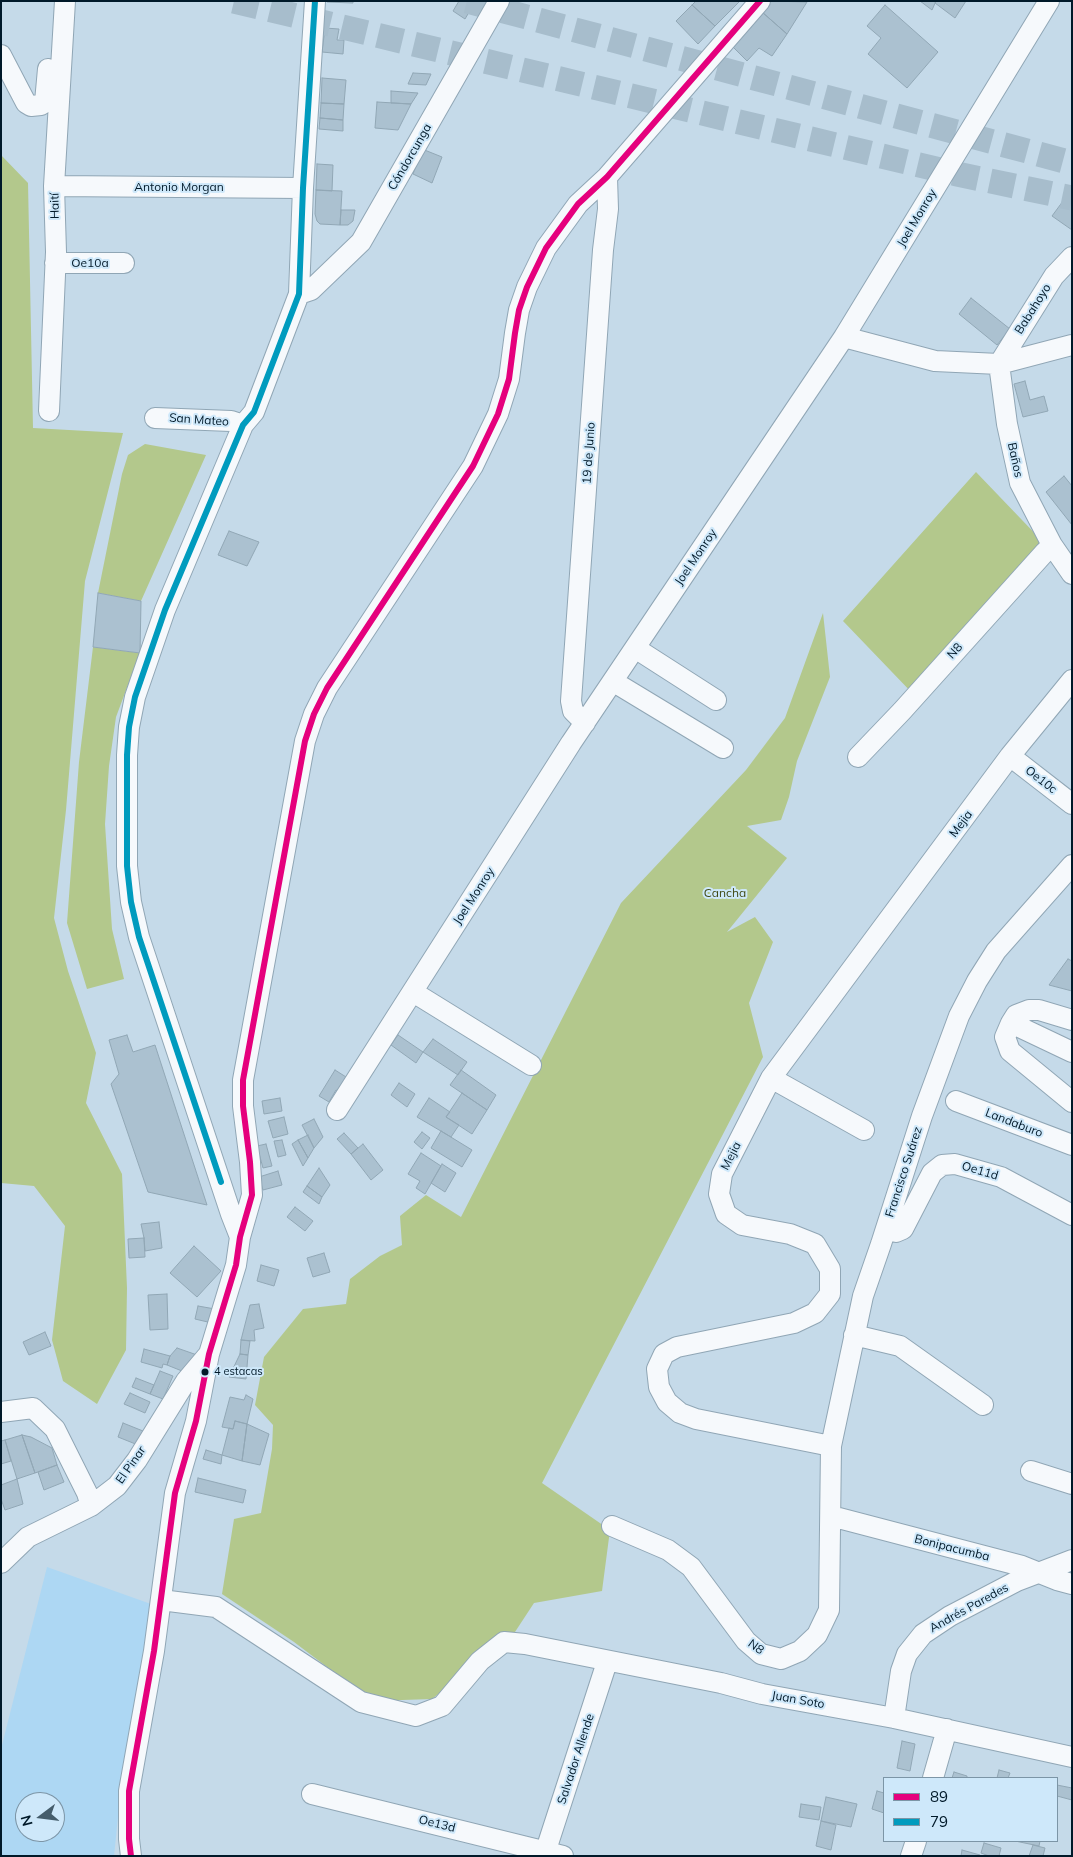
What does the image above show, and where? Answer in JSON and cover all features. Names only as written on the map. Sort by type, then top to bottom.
[{"type":"street","points":[[1,55],[26,103],[36,106],[45,102],[55,1]]},
{"type":"street","name":"Haití","points":[[49,411],[55,264],[54,186],[65,1]]},
{"type":"street","points":[[240,1237],[139,937],[131,902],[127,866],[127,755],[129,727],[135,697],[165,610],[243,425],[254,412],[299,294],[303,188],[315,1]]},
{"type":"street","name":"Cóndorcunga","points":[[299,294],[311,290],[361,242],[499,1]]},
{"type":"street","points":[[132,1856],[128,1839],[128,1791],[154,1651],[175,1493],[196,1421],[209,1354],[236,1265],[240,1237],[252,1195],[243,1106],[243,1080],[303,751],[314,714],[327,688],[473,466],[498,414],[509,379],[515,333],[527,287],[546,248],[578,204],[607,178],[760,1]]},
{"type":"street","name":"Joel Monroy","points":[[337,1110],[585,724],[844,337],[1049,1]]},
{"type":"street","name":"19 de Junio","points":[[585,724],[573,710],[571,700],[608,209],[607,178]]},
{"type":"street","name":"Antonio Morgan","points":[[54,186],[303,188]]},
{"type":"street","name":"Babahoyo","points":[[999,364],[1054,276],[1072,257]]},
{"type":"street","name":"Oe10a","points":[[55,264],[124,263]]},
{"type":"street","points":[[844,337],[935,361],[999,364],[1072,345]]},
{"type":"street","name":"Baños","points":[[999,364],[1007,424],[1020,483],[1052,545],[1072,574]]},
{"type":"street","name":"San Mateo","points":[[156,418],[231,421],[243,425]]},
{"type":"street","name":"N8","points":[[858,757],[902,712],[1052,545]]},
{"type":"street","points":[[635,648],[716,700]]},
{"type":"street","name":"Mejia","points":[[831,1446],[696,1419],[680,1413],[667,1402],[659,1387],[657,1369],[664,1354],[677,1347],[794,1323],[815,1313],[830,1294],[830,1269],[815,1244],[790,1234],[742,1225],[726,1214],[719,1194],[722,1174],[771,1078],[1010,756],[1072,680]]},
{"type":"street","points":[[614,682],[723,748]]},
{"type":"street","name":"Oe10c","points":[[1010,756],[1072,804]]},
{"type":"street","name":"Francisco Suárez","points":[[831,1516],[831,1446],[854,1335],[863,1296],[922,1116],[959,1016],[977,981],[996,951],[1070,869]]},
{"type":"street","points":[[413,992],[531,1066]]},
{"type":"street","points":[[1072,1020],[1039,1010],[1029,1010],[1016,1015],[1005,1037],[1010,1051],[1072,1102]]},
{"type":"street","points":[[1011,1023],[1072,1052]]},
{"type":"street","points":[[771,1078],[864,1130]]},
{"type":"street","name":"Landaburo","points":[[956,1101],[1072,1146]]},
{"type":"street","name":"Oe11d","points":[[886,1229],[896,1232],[903,1229],[932,1173],[942,1165],[955,1164],[1002,1178],[1072,1215]]},
{"type":"street","points":[[854,1335],[900,1346],[983,1405]]},
{"type":"street","name":"El Pinar","points":[[1,1563],[28,1537],[91,1506],[117,1486],[137,1460],[186,1380],[209,1354]]},
{"type":"street","points":[[1,1412],[33,1408],[55,1429],[87,1493],[91,1506]]},
{"type":"street","points":[[1031,1471],[1072,1484]]},
{"type":"street","name":"N8","points":[[612,1526],[668,1550],[691,1567],[746,1641],[762,1654],[781,1659],[800,1650],[816,1634],[829,1610],[831,1516]]},
{"type":"street","name":"Bonipacumba","points":[[831,1516],[1022,1566],[1072,1584]]},
{"type":"street","name":"Andrés Paredes","points":[[894,1718],[901,1671],[908,1654],[923,1634],[950,1616],[1037,1572],[1072,1560]]},
{"type":"street","name":"Juan Soto","points":[[161,1600],[216,1607],[362,1702],[416,1716],[442,1706],[480,1661],[504,1642],[525,1644],[607,1662],[721,1683],[762,1694],[894,1718],[1072,1757]]},
{"type":"street","name":"Salvador Allende","points":[[551,1855],[607,1662]]},
{"type":"street","points":[[933,1777],[947,1729]]},
{"type":"street","name":"Oe13d","points":[[312,1794],[551,1855]]},
{"type":"street","points":[[911,1856],[916,1842]]},
{"type":"shaded area","points":[[47,1567],[151,1604],[122,1778],[114,1856],[1,1856],[1,1749]]},
{"type":"green space","points":[[1,155],[28,183],[33,428],[123,433],[85,581],[66,810],[54,918],[68,971],[96,1053],[86,1103],[122,1174],[127,1288],[126,1350],[97,1404],[63,1381],[52,1340],[65,1226],[34,1186],[1,1183]]},
{"type":"green space","points":[[145,444],[206,455],[141,601],[98,593],[122,474],[128,455]]},
{"type":"green space","points":[[976,472],[1045,544],[915,696],[843,621]]},
{"type":"green space","name":"Cancha","points":[[823,613],[830,677],[797,761],[789,797],[781,820],[747,826],[787,858],[727,932],[755,917],[773,942],[749,1003],[763,1057],[542,1483],[610,1530],[602,1591],[534,1603],[513,1635],[432,1699],[372,1701],[294,1642],[222,1594],[234,1519],[261,1513],[272,1449],[273,1425],[255,1405],[264,1357],[303,1309],[346,1304],[350,1279],[380,1256],[402,1245],[400,1216],[426,1195],[461,1217],[621,903],[746,770],[785,718]]},
{"type":"green space","points":[[93,647],[140,653],[116,717],[109,766],[105,824],[112,929],[124,979],[87,989],[67,923],[79,762]]},
{"type":"building","points":[[353,1],[353,3],[327,2]]},
{"type":"building","points":[[459,1],[475,2],[465,19],[453,11]]},
{"type":"building","points":[[696,1],[740,1],[715,26],[692,5]]},
{"type":"building","points":[[771,1],[807,2],[787,34],[762,12]]},
{"type":"building","points":[[920,1],[936,1],[932,10]]},
{"type":"building","points":[[936,1],[966,1],[955,18],[935,3]]},
{"type":"building","points":[[692,5],[715,26],[698,44],[676,21]]},
{"type":"building","points":[[885,5],[938,52],[907,88],[868,54],[881,38],[867,26]]},
{"type":"building","points":[[762,12],[787,34],[772,56],[759,48],[747,61],[732,46]]},
{"type":"building","points":[[325,28],[339,29],[337,40],[344,40],[343,54],[322,52]]},
{"type":"building","points":[[413,73],[431,74],[426,85],[408,84]]},
{"type":"building","points":[[322,78],[346,80],[344,104],[321,103]]},
{"type":"building","points":[[391,91],[418,93],[411,104],[391,103]]},
{"type":"building","points":[[377,102],[411,104],[398,130],[375,128]]},
{"type":"building","points":[[321,103],[344,104],[343,120],[320,118]]},
{"type":"building","points":[[320,118],[343,120],[343,131],[319,129]]},
{"type":"building","points":[[422,149],[442,157],[432,183],[413,174]]},
{"type":"building","points":[[317,164],[333,165],[332,191],[316,190]]},
{"type":"building","points":[[316,190],[342,191],[340,225],[320,224],[317,221],[315,214]]},
{"type":"building","points":[[1066,197],[1072,201],[1072,230],[1052,216]]},
{"type":"building","points":[[341,210],[355,210],[353,221],[348,225],[340,225]]},
{"type":"building","points":[[971,298],[1010,329],[997,345],[959,314]]},
{"type":"building","points":[[1025,381],[1030,400],[1044,396],[1048,411],[1023,417],[1014,384]]},
{"type":"building","points":[[1064,476],[1072,486],[1072,525],[1046,492]]},
{"type":"building","points":[[229,531],[259,542],[247,566],[218,555]]},
{"type":"building","points":[[98,593],[141,601],[140,653],[93,647]]},
{"type":"building","points":[[1068,959],[1072,961],[1072,991],[1049,985]]},
{"type":"building","points":[[127,1035],[133,1052],[155,1045],[207,1205],[148,1192],[111,1084],[119,1074],[109,1040]]},
{"type":"building","points":[[398,1035],[423,1052],[416,1063],[391,1045]]},
{"type":"building","points":[[433,1039],[467,1062],[458,1075],[423,1052]]},
{"type":"building","points":[[335,1070],[354,1082],[345,1096],[336,1090],[329,1102],[319,1096]]},
{"type":"building","points":[[461,1070],[496,1095],[487,1110],[450,1085]]},
{"type":"building","points":[[399,1083],[415,1094],[407,1107],[391,1095]]},
{"type":"building","points":[[462,1093],[487,1110],[472,1134],[446,1117]]},
{"type":"building","points":[[280,1098],[282,1111],[264,1114],[262,1101]]},
{"type":"building","points":[[429,1098],[450,1112],[446,1117],[459,1125],[451,1137],[417,1117]]},
{"type":"building","points":[[284,1117],[288,1134],[273,1138],[268,1121]]},
{"type":"building","points":[[314,1119],[323,1137],[314,1148],[302,1125]]},
{"type":"building","points":[[441,1131],[472,1150],[462,1167],[431,1148]]},
{"type":"building","points":[[422,1132],[430,1138],[422,1149],[414,1142]]},
{"type":"building","points":[[344,1133],[358,1148],[351,1154],[337,1139]]},
{"type":"building","points":[[308,1135],[314,1148],[308,1158],[298,1140]]},
{"type":"building","points":[[282,1140],[286,1155],[278,1157],[274,1141]]},
{"type":"building","points":[[298,1140],[308,1158],[303,1166],[292,1144]]},
{"type":"building","points":[[266,1144],[272,1166],[263,1168],[257,1146]]},
{"type":"building","points":[[363,1144],[383,1170],[371,1180],[351,1154]]},
{"type":"building","points":[[421,1153],[441,1166],[425,1194],[416,1188],[420,1181],[408,1174]]},
{"type":"building","points":[[442,1164],[456,1173],[445,1192],[431,1183]]},
{"type":"building","points":[[319,1168],[330,1185],[322,1197],[307,1186]]},
{"type":"building","points":[[278,1171],[282,1185],[263,1190],[259,1177]]},
{"type":"building","points":[[307,1186],[322,1197],[319,1204],[303,1192]]},
{"type":"building","points":[[295,1207],[313,1221],[305,1231],[287,1217]]},
{"type":"building","points":[[159,1222],[162,1248],[145,1251],[141,1224]]},
{"type":"building","points":[[144,1238],[145,1257],[129,1258],[128,1239]]},
{"type":"building","points":[[194,1246],[221,1271],[197,1297],[170,1273]]},
{"type":"building","points":[[324,1253],[330,1272],[313,1277],[307,1258]]},
{"type":"building","points":[[261,1265],[279,1270],[274,1286],[257,1281]]},
{"type":"building","points":[[167,1294],[168,1329],[150,1330],[148,1295]]},
{"type":"building","points":[[259,1304],[264,1328],[254,1330],[255,1341],[241,1340],[250,1305]]},
{"type":"building","points":[[198,1306],[215,1309],[212,1323],[195,1319]]},
{"type":"building","points":[[45,1332],[51,1346],[29,1355],[23,1342]]},
{"type":"building","points":[[241,1340],[250,1341],[248,1355],[240,1354]]},
{"type":"building","points":[[177,1348],[200,1356],[187,1373],[167,1365],[170,1356]]},
{"type":"building","points":[[144,1349],[170,1356],[167,1365],[163,1364],[162,1368],[141,1362]]},
{"type":"building","points":[[240,1354],[248,1355],[246,1379],[229,1377]]},
{"type":"building","points":[[160,1371],[173,1376],[163,1399],[150,1394]]},
{"type":"building","points":[[136,1378],[154,1385],[150,1394],[132,1387]]},
{"type":"building","points":[[130,1393],[150,1402],[145,1413],[124,1404]]},
{"type":"building","points":[[246,1395],[253,1399],[247,1424],[235,1421],[233,1429],[222,1427],[230,1397],[244,1400]]},
{"type":"building","points":[[235,1421],[247,1424],[242,1461],[222,1455],[229,1428],[233,1429]]},
{"type":"building","points":[[123,1423],[148,1433],[143,1447],[118,1437]]},
{"type":"building","points":[[247,1424],[269,1434],[260,1465],[242,1461]]},
{"type":"building","points":[[22,1435],[35,1473],[17,1479],[5,1440]]},
{"type":"building","points":[[22,1435],[31,1437],[52,1448],[57,1465],[35,1473]]},
{"type":"building","points":[[5,1440],[11,1461],[1,1464],[1,1441]]},
{"type":"building","points":[[206,1450],[222,1455],[221,1464],[203,1459]]},
{"type":"building","points":[[57,1465],[64,1482],[44,1490],[38,1472]]},
{"type":"building","points":[[198,1478],[246,1490],[243,1503],[195,1492]]},
{"type":"building","points":[[17,1479],[23,1504],[5,1510],[1,1499],[1,1485]]},
{"type":"building","points":[[902,1741],[915,1744],[910,1771],[897,1768]]},
{"type":"building","points":[[999,1770],[1010,1773],[1008,1777],[997,1777]]},
{"type":"building","points":[[954,1772],[967,1776],[967,1777],[952,1777]]},
{"type":"building","points":[[1058,1785],[1072,1788],[1072,1800],[1058,1796]]},
{"type":"building","points":[[877,1791],[883,1793],[883,1813],[872,1809]]},
{"type":"building","points":[[826,1797],[857,1804],[851,1827],[821,1821]]},
{"type":"building","points":[[801,1804],[821,1807],[819,1820],[799,1817]]},
{"type":"building","points":[[821,1821],[836,1825],[831,1850],[816,1846]]},
{"type":"building","points":[[1020,1842],[1040,1842],[1039,1846]]},
{"type":"building","points":[[984,1843],[1001,1848],[999,1856],[989,1856],[981,1853]]},
{"type":"building","points":[[1033,1845],[1045,1848],[1043,1856],[1029,1856]]},
{"type":"building","points":[[962,1850],[980,1855],[961,1856]]},
{"type":"tunnel","points":[[234,1],[957,174],[1072,198]]},
{"type":"tunnel","points":[[467,1],[1072,163]]},
{"type":"transit line","name":"79","points":[[221,1182],[139,937],[131,902],[127,866],[127,755],[129,727],[135,697],[165,610],[243,425],[254,412],[299,294],[303,188],[315,1]]},
{"type":"transit line","name":"89","points":[[131,1856],[129,1791],[154,1651],[175,1493],[196,1421],[209,1354],[236,1265],[240,1237],[252,1195],[243,1106],[243,1080],[305,741],[314,714],[327,688],[473,466],[498,414],[509,379],[519,310],[527,287],[546,248],[578,204],[607,177],[760,1]]},
{"type":"place","name":"4 estacas","points":[[205,1372]]}]
